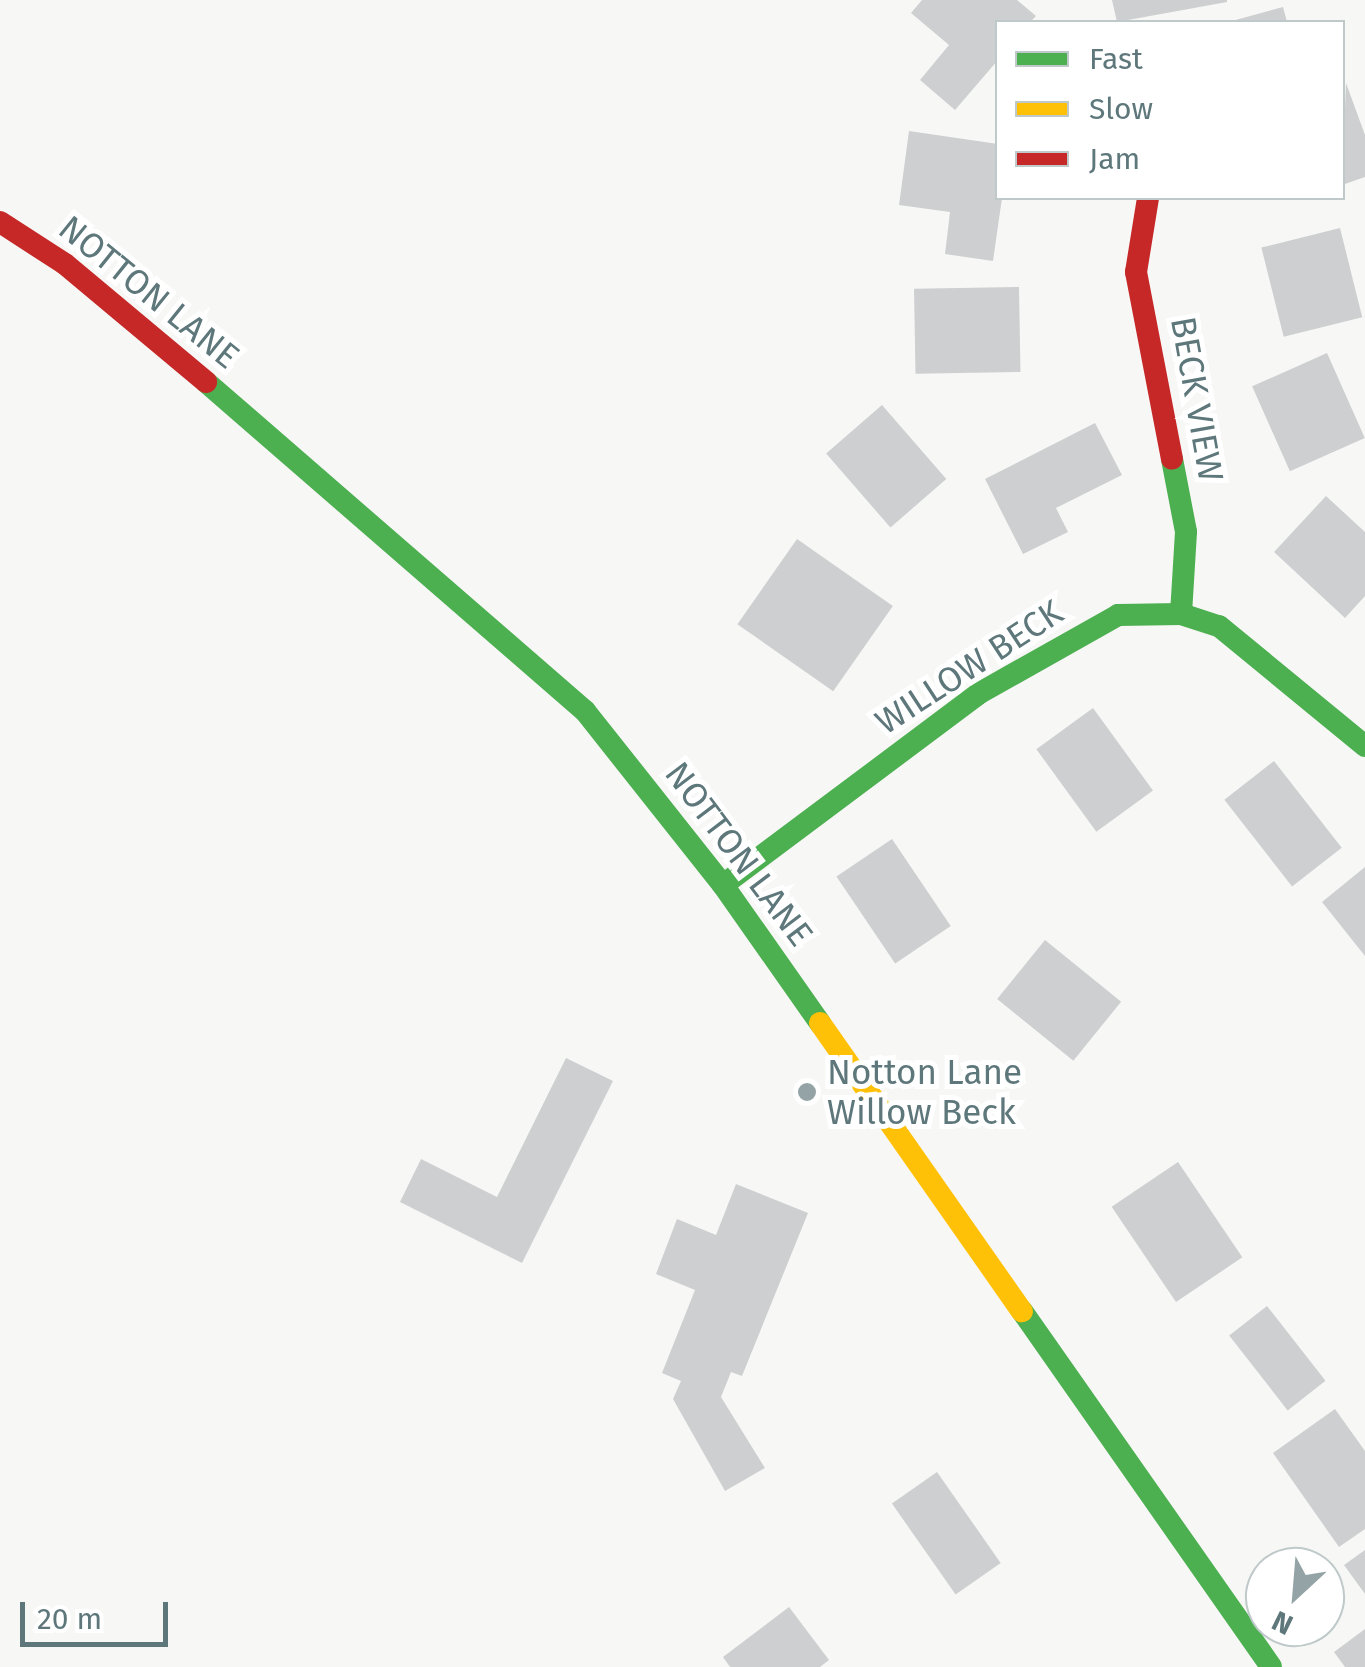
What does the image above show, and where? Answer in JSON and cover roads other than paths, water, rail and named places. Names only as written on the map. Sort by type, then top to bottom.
[{"type":"street","name":"BECK VIEW","points":[[1148,200],[1136,272],[1186,532],[1181,614]]},
{"type":"street","name":"NOTTON LANE","points":[[0,222],[65,264],[366,514],[585,711],[723,885],[1270,1667]]},
{"type":"street","name":"WILLOW BECK","points":[[723,885],[1047,649],[1118,615],[1181,614],[1219,626],[1365,746]]},
{"type":"place","name":"Notton Lane Willow Beck","points":[[807,1092]]}]
